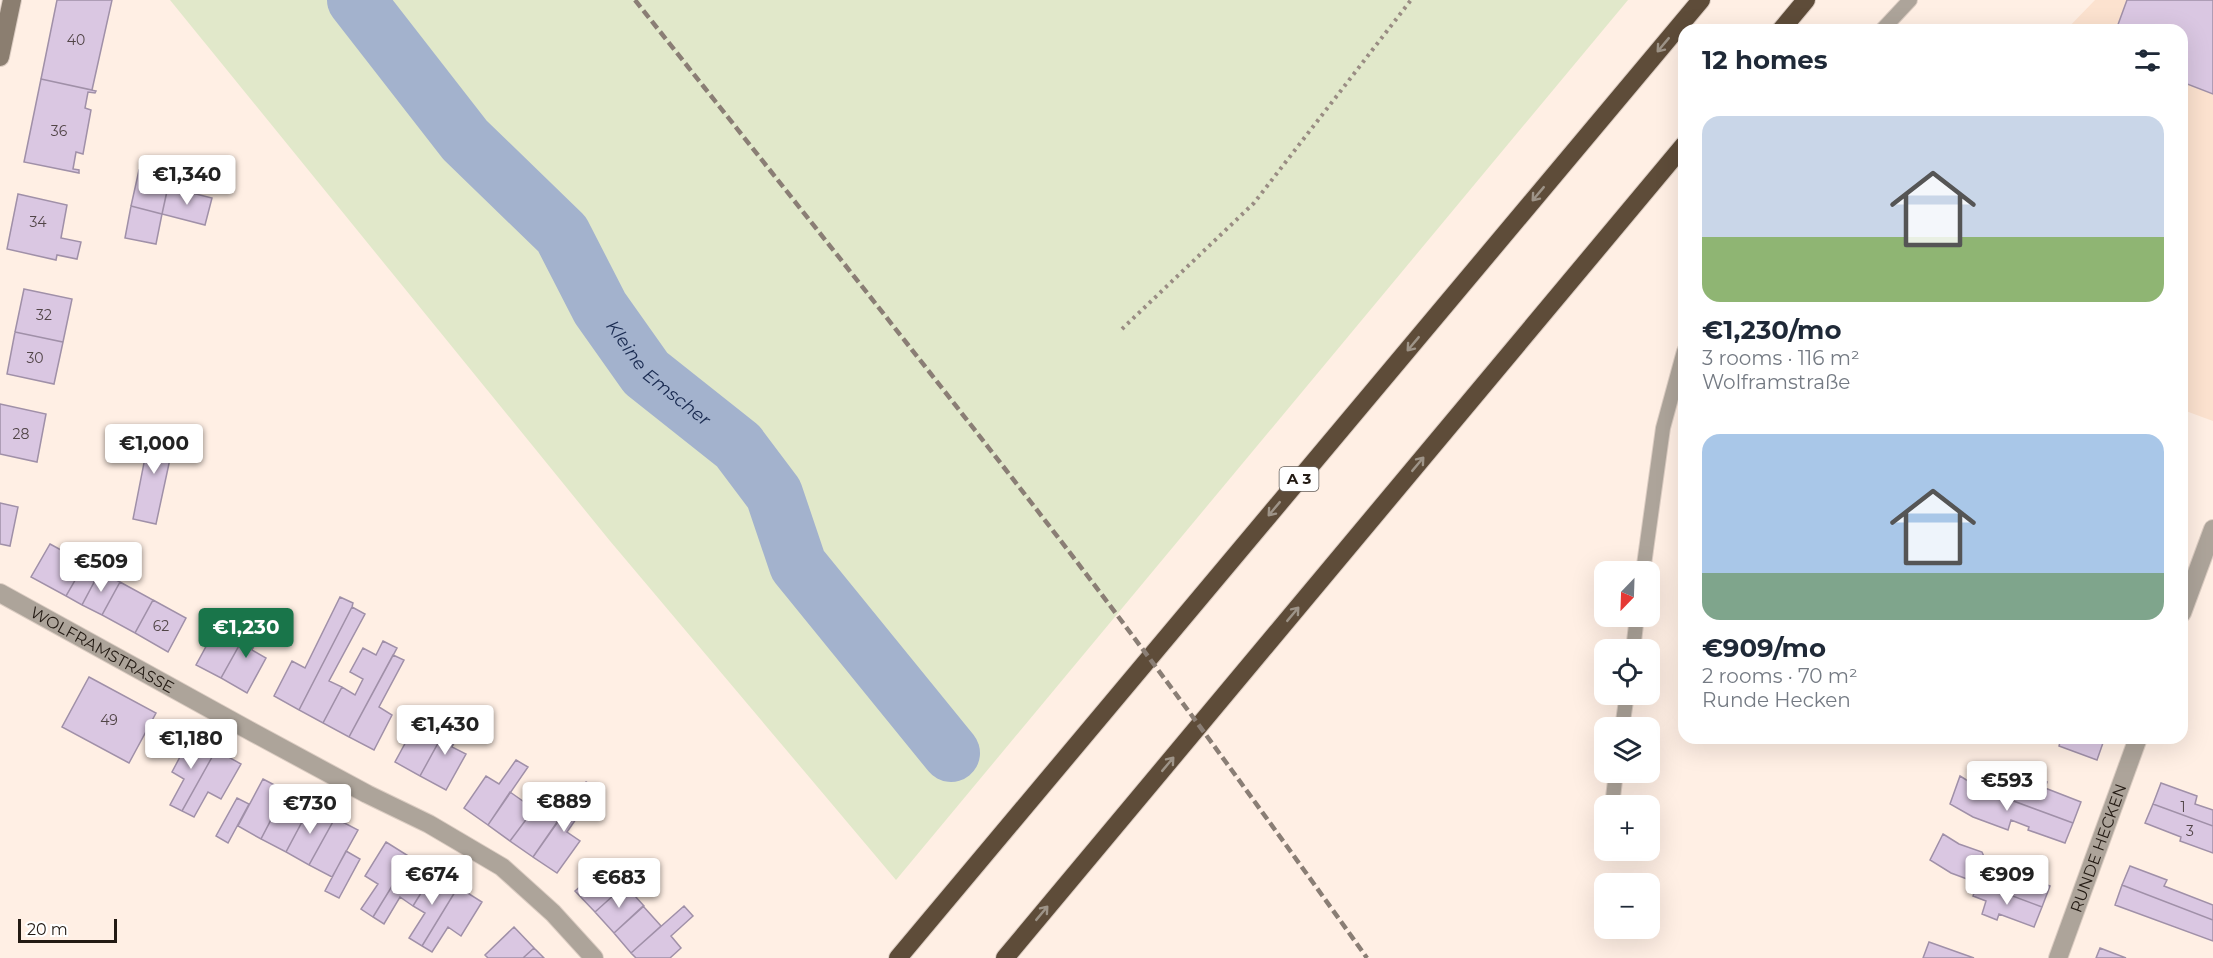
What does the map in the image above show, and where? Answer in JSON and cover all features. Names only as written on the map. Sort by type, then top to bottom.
[{"type":"highway","name":"A 3","points":[[1681,24],[1701,0]]},
{"type":"highway","points":[[1786,24],[1806,0]]},
{"type":"highway","name":"A 3","points":[[898,958],[1678,27]]},
{"type":"highway","points":[[1005,958],[1678,152]]},
{"type":"street","points":[[0,57],[12,0]]},
{"type":"street","points":[[2188,597],[2213,529]]},
{"type":"street","name":"WOLFRAMSTRASSE","points":[[0,593],[367,794],[429,824],[502,867],[553,913],[594,958]]},
{"type":"street","name":"RUNDE HECKEN","points":[[2058,958],[2136,744]]},
{"type":"lane","points":[[1888,24],[1910,0]]},
{"type":"lane","points":[[1645,561],[1663,428],[1678,373]]},
{"type":"path","points":[[1122,329],[1254,203],[1411,0]]},
{"type":"shaded area","points":[[2095,0],[2213,0],[2213,421],[2188,412],[2188,24],[2072,24]]},
{"type":"green space","points":[[170,0],[1628,0],[896,880],[610,541]]},
{"type":"building","points":[[57,0],[112,0],[92,90],[41,79]]},
{"type":"building","points":[[2127,0],[2213,0],[2213,94],[2188,84],[2188,24],[2118,24]]},
{"type":"building","points":[[41,79],[96,91],[95,93],[88,92],[85,108],[91,110],[83,154],[76,152],[73,169],[79,170],[79,173],[24,162]]},
{"type":"building","points":[[139,170],[170,177],[162,214],[131,206]]},
{"type":"building","points":[[168,187],[212,198],[205,225],[162,214]]},
{"type":"building","points":[[18,194],[67,205],[61,238],[81,242],[77,259],[57,255],[56,260],[7,249]]},
{"type":"building","points":[[131,206],[162,214],[156,244],[125,238]]},
{"type":"building","points":[[24,289],[72,299],[63,342],[15,332]]},
{"type":"building","points":[[15,332],[63,342],[54,384],[7,374]]},
{"type":"building","points":[[0,404],[46,414],[37,462],[0,454]]},
{"type":"building","points":[[151,427],[176,431],[156,524],[133,519]]},
{"type":"building","points":[[0,503],[18,507],[10,546],[0,544]]},
{"type":"building","points":[[50,544],[85,563],[66,596],[31,577]]},
{"type":"building","points":[[85,563],[100,571],[82,605],[66,596]]},
{"type":"building","points":[[100,571],[120,582],[102,615],[82,605]]},
{"type":"building","points":[[120,582],[153,600],[135,633],[102,615]]},
{"type":"building","points":[[340,597],[353,603],[352,607],[299,710],[274,696],[292,661],[305,668]]},
{"type":"building","points":[[153,600],[186,618],[168,652],[135,633]]},
{"type":"building","points":[[352,607],[365,614],[329,681],[342,687],[323,723],[299,710]]},
{"type":"building","points":[[243,610],[255,617],[221,678],[196,665],[215,630],[228,637]]},
{"type":"building","points":[[255,617],[266,623],[252,650],[266,658],[247,693],[221,678]]},
{"type":"building","points":[[383,641],[397,648],[349,737],[323,723],[342,687],[355,695],[363,679],[350,672],[363,648],[376,655]]},
{"type":"building","points":[[393,655],[404,660],[379,707],[392,715],[374,750],[349,737]]},
{"type":"building","points":[[89,677],[156,713],[129,763],[62,727]]},
{"type":"building","points":[[442,708],[454,714],[420,776],[395,762],[414,727],[428,734]]},
{"type":"building","points":[[454,714],[466,721],[452,747],[466,754],[446,790],[420,776]]},
{"type":"building","points":[[191,736],[216,750],[182,811],[170,805],[184,779],[172,772]]},
{"type":"building","points":[[2060,744],[2103,744],[2097,760],[2059,746]]},
{"type":"building","points":[[216,750],[241,764],[221,799],[208,792],[194,817],[182,811]]},
{"type":"building","points":[[516,760],[528,767],[488,825],[464,808],[486,776],[499,784]]},
{"type":"building","points":[[1994,762],[2047,782],[2045,788],[2081,802],[2073,823],[1984,790]]},
{"type":"building","points":[[1960,776],[1981,789],[2073,823],[2065,843],[2028,830],[2029,827],[2011,820],[2008,830],[1973,817],[1950,804]]},
{"type":"building","points":[[263,779],[286,791],[261,839],[238,826]]},
{"type":"building","points":[[586,782],[597,789],[567,832],[580,841],[557,873],[533,857]]},
{"type":"building","points":[[2161,783],[2197,796],[2195,804],[2213,810],[2213,826],[2153,804]]},
{"type":"building","points":[[557,788],[573,799],[533,857],[510,841],[534,809],[545,817],[555,802],[550,798]]},
{"type":"building","points":[[286,791],[311,805],[286,852],[261,839]]},
{"type":"building","points":[[510,792],[534,809],[510,841],[488,825]]},
{"type":"building","points":[[237,798],[249,804],[228,843],[216,836]]},
{"type":"building","points":[[2153,804],[2213,826],[2213,853],[2180,841],[2181,837],[2145,823]]},
{"type":"building","points":[[311,805],[335,818],[309,865],[286,852]]},
{"type":"building","points":[[335,818],[358,830],[332,877],[309,865]]},
{"type":"building","points":[[1943,834],[1959,844],[1982,852],[1984,862],[2050,886],[2042,907],[1951,873],[1930,860]]},
{"type":"building","points":[[386,842],[410,857],[373,917],[361,909],[378,884],[365,876]]},
{"type":"building","points":[[346,851],[360,859],[339,898],[325,891]]},
{"type":"building","points":[[410,857],[434,872],[413,906],[400,897],[384,924],[373,917]]},
{"type":"building","points":[[606,864],[625,885],[595,912],[575,891]]},
{"type":"building","points":[[2130,866],[2167,880],[2164,886],[2213,905],[2213,920],[2122,885]]},
{"type":"building","points":[[434,872],[458,887],[422,946],[409,938],[425,913],[413,906]]},
{"type":"building","points":[[1978,883],[2042,907],[2034,927],[1999,914],[1997,920],[1982,914],[1986,901],[1973,896]]},
{"type":"building","points":[[625,885],[644,906],[614,933],[595,912]]},
{"type":"building","points":[[2122,885],[2213,920],[2213,941],[2115,905]]},
{"type":"building","points":[[458,887],[482,902],[461,936],[448,927],[432,952],[422,946]]},
{"type":"building","points":[[643,906],[661,926],[631,953],[614,933]]},
{"type":"building","points":[[684,906],[693,916],[671,936],[681,948],[670,958],[636,958],[631,953]]},
{"type":"building","points":[[514,927],[534,948],[523,958],[488,958],[485,955]]},
{"type":"building","points":[[1929,942],[1974,958],[1923,958]]},
{"type":"building","points":[[534,948],[544,958],[523,958]]},
{"type":"building","points":[[2100,948],[2126,958],[2096,958]]},
{"type":"waterway","name":"Kleine Emscher","points":[[356,0],[465,140],[562,234],[600,308],[646,373],[738,446],[774,494],[798,565],[951,753]]},
{"type":"railway","points":[[635,0],[1077,562],[1224,759],[1367,958]]}]
